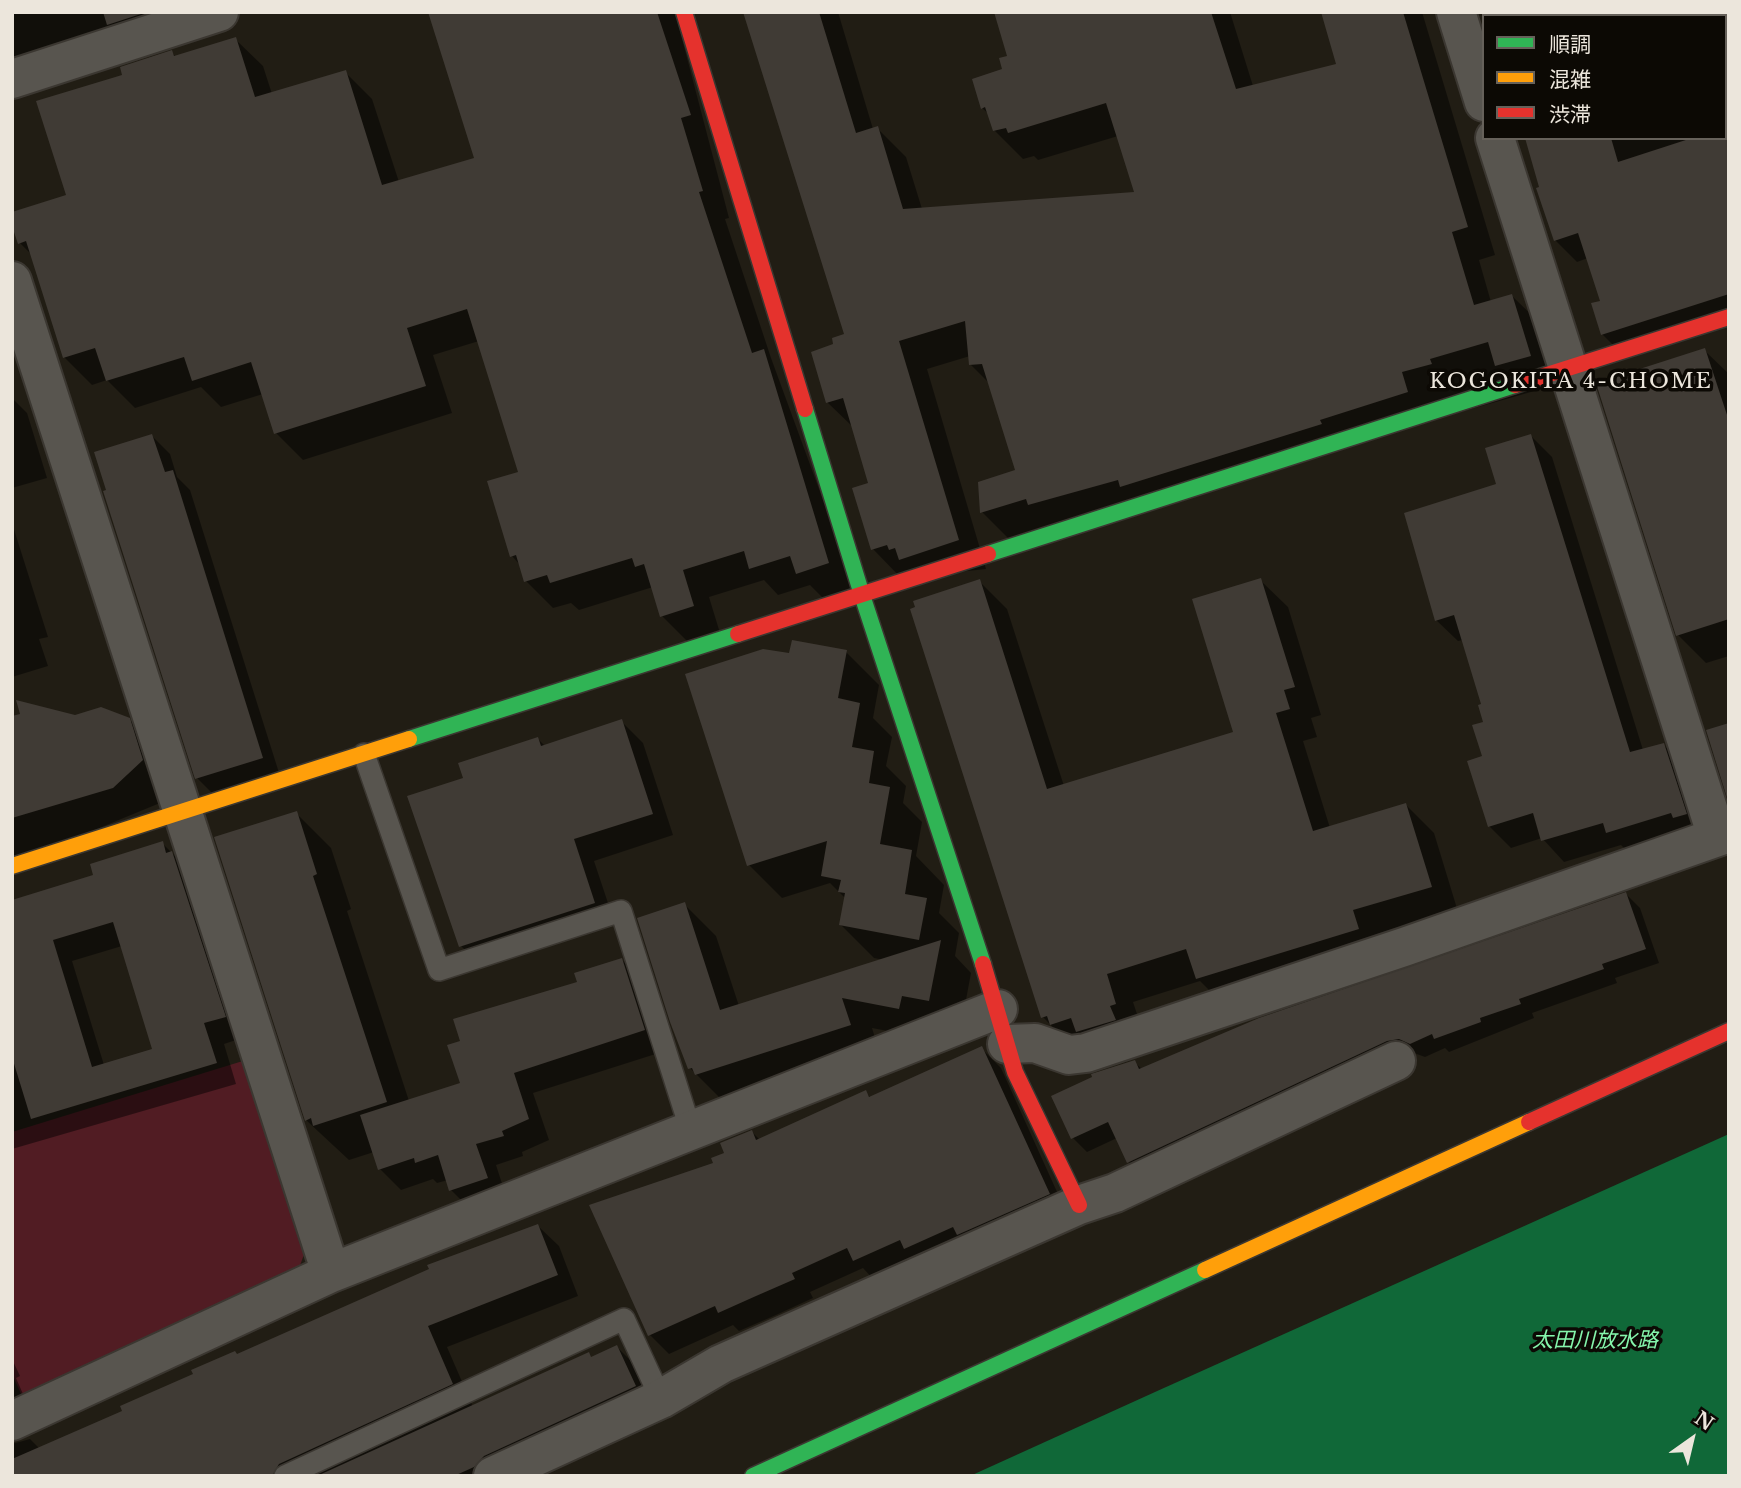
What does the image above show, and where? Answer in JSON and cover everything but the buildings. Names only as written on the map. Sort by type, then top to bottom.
[{"type":"street","points":[[12,79],[219,12]]},
{"type":"street","points":[[684,12],[862,595],[1003,1026],[1015,1072],[1079,1205]]},
{"type":"street","points":[[1457,13],[1482,95]]},
{"type":"street","points":[[12,1421],[331,1273],[691,1130],[1003,1026],[1035,1043],[1069,1055],[1086,1053],[1404,947],[1723,835],[1566,368],[1496,140]]},
{"type":"street","points":[[12,281],[331,1273]]},
{"type":"street","points":[[12,866],[1729,317]]},
{"type":"street","points":[[753,1476],[1729,1031]]},
{"type":"street","points":[[492,1476],[661,1399],[721,1364],[1079,1205],[1115,1193],[1396,1061]]},
{"type":"lane","points":[[364,754],[439,970],[621,911],[691,1130]]},
{"type":"lane","points":[[285,1476],[624,1320],[661,1399]]},
{"type":"shaded area","points":[[246,1060],[308,1244],[299,1268],[22,1396],[12,1374],[12,1132]]},
{"type":"water","name":"太田川放水路","points":[[1729,1134],[1729,1476],[970,1476],[1155,1392]]},
{"type":"traffic: fast","points":[[988,554],[1515,385]]},
{"type":"traffic: fast","points":[[805,409],[862,595],[983,964]]},
{"type":"traffic: fast","points":[[409,739],[738,634]]},
{"type":"traffic: fast","points":[[753,1476],[1205,1270]]},
{"type":"traffic: slow","points":[[12,866],[409,739]]},
{"type":"traffic: slow","points":[[1205,1270],[1529,1122]]},
{"type":"traffic: jam","points":[[684,12],[805,409]]},
{"type":"traffic: jam","points":[[1515,385],[1729,317]]},
{"type":"traffic: jam","points":[[738,634],[988,554]]},
{"type":"traffic: jam","points":[[983,964],[1015,1072],[1079,1205]]},
{"type":"traffic: jam","points":[[1529,1122],[1729,1031]]},
{"type":"district","name":"KOGOKITA 4-CHOME","points":[[1571,382]]}]
